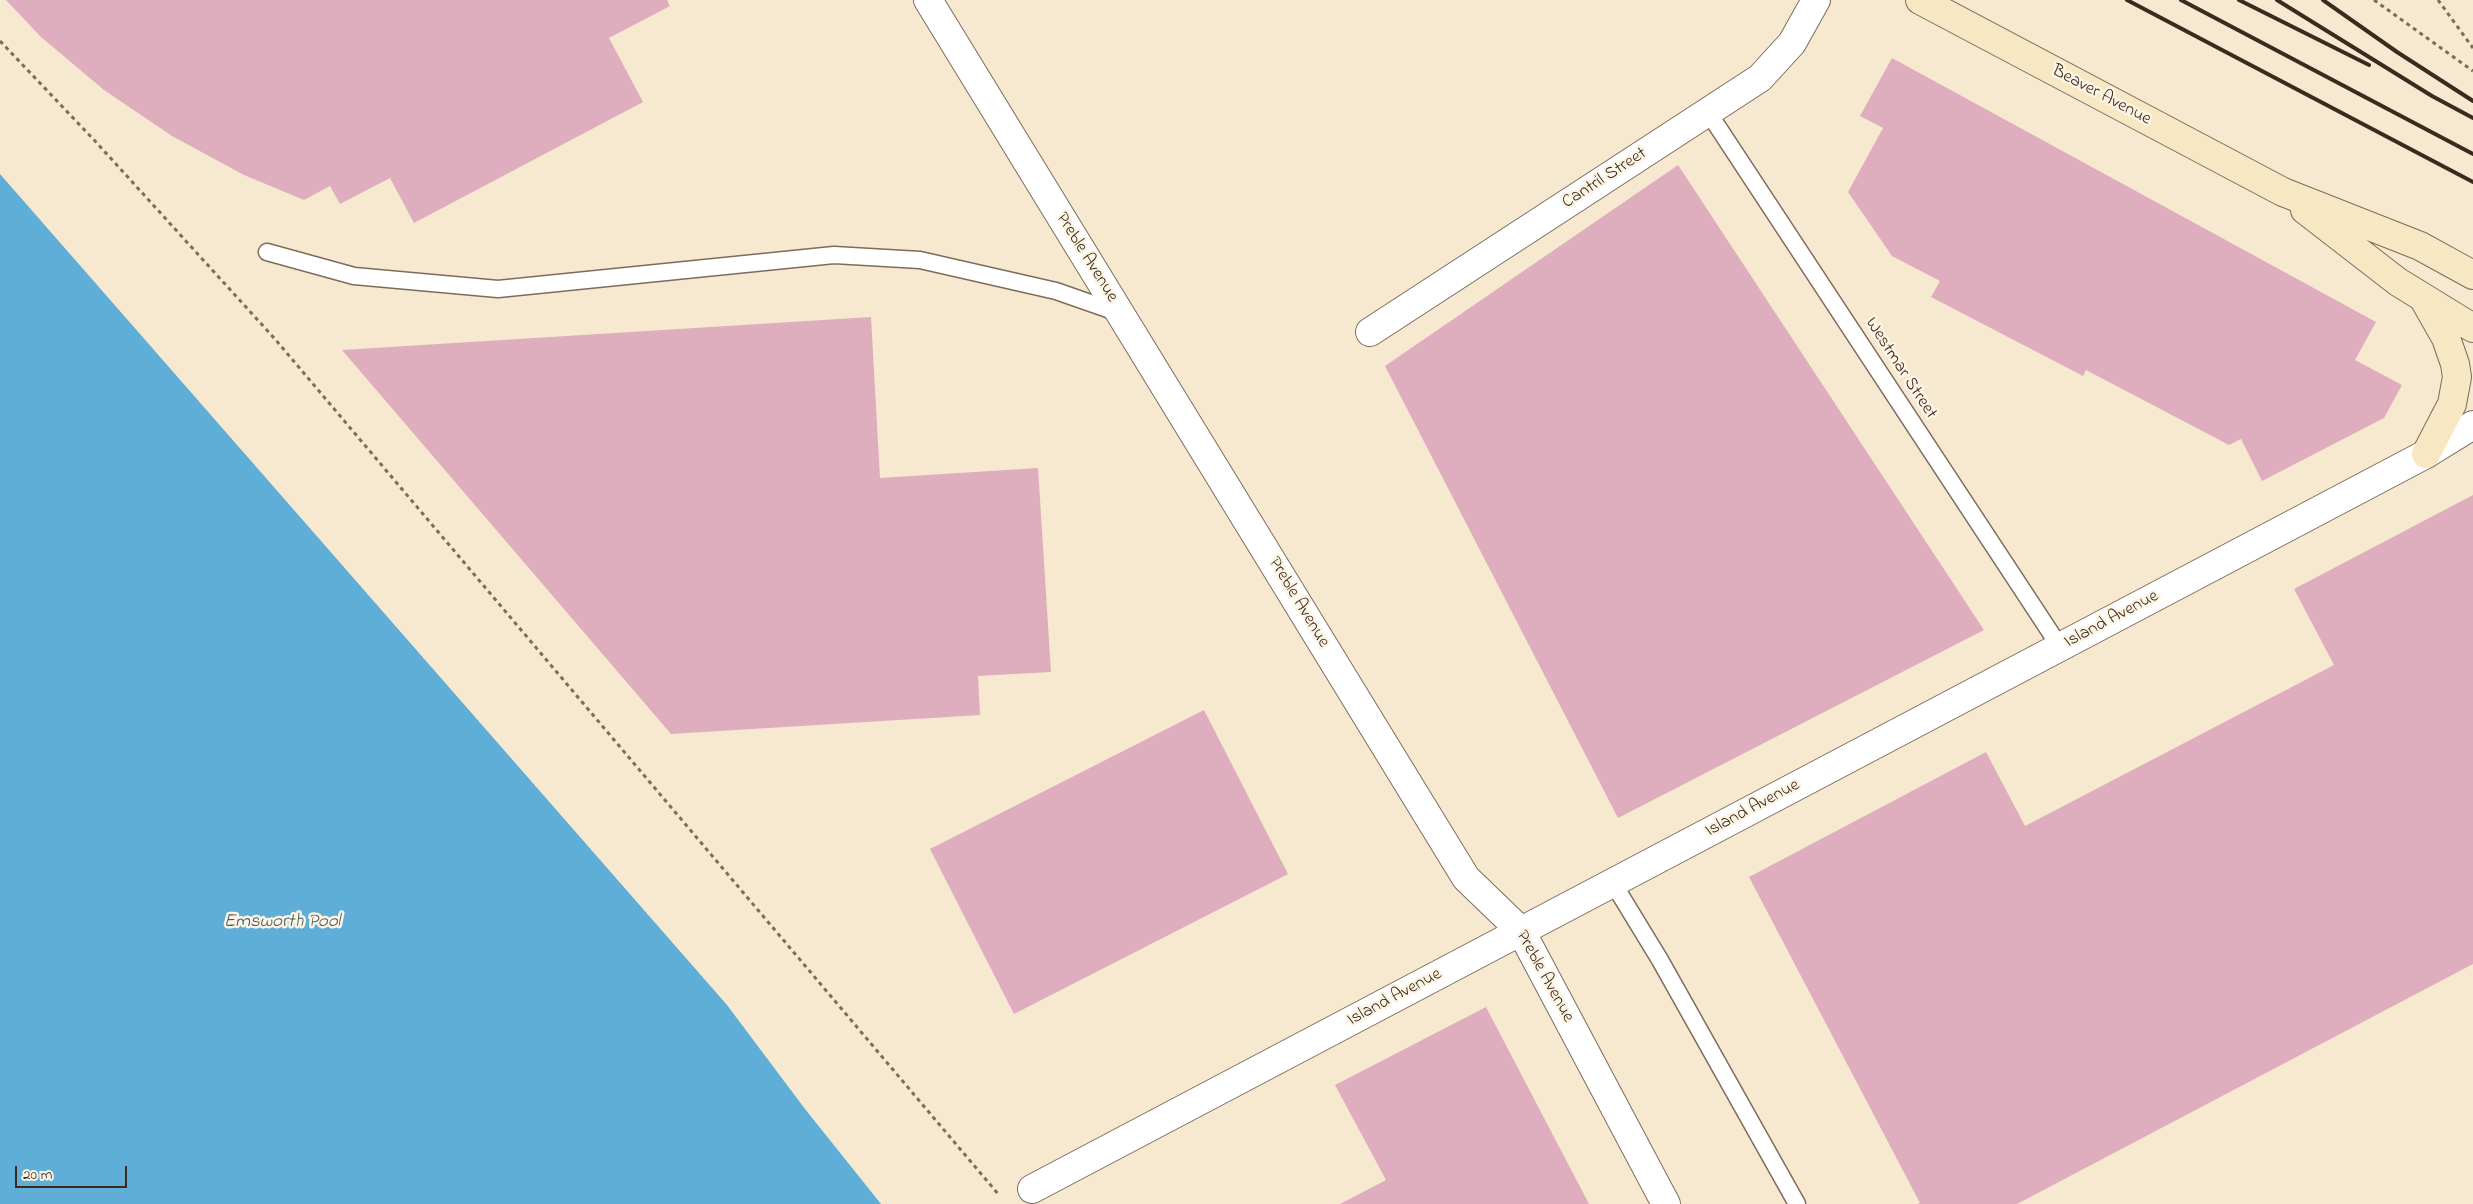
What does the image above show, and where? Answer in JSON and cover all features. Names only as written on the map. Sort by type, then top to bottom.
[{"type":"street","name":"Preble Avenue","points":[[928,0],[1466,878],[1521,931],[1666,1204]]},
{"type":"street","name":"Cantril Street","points":[[1370,332],[1760,78],[1792,43],[1816,0]]},
{"type":"street","name":"Beaver Avenue","points":[[1920,0],[2282,192],[2420,246],[2473,275]]},
{"type":"street","name":"Beaver Avenue","points":[[2282,192],[2398,282],[2473,328]]},
{"type":"street","points":[[2422,297],[2446,338],[2455,364],[2457,377],[2452,404],[2426,454]]},
{"type":"street","name":"Island Avenue","points":[[1032,1189],[2426,454],[2473,425]]},
{"type":"lane","name":"Westmar Street","points":[[1708,112],[2060,647]]},
{"type":"lane","points":[[267,252],[354,276],[498,289],[834,255],[920,260],[1056,291],[1121,314]]},
{"type":"lane","points":[[1613,883],[1660,960],[1797,1204]]},
{"type":"path","points":[[2374,0],[2473,71]]},
{"type":"path","points":[[2438,0],[2473,48]]},
{"type":"path","points":[[0,41],[102,148],[275,339],[1000,1197]]},
{"type":"water","name":"Emsworth Pool","points":[[0,174],[727,1005],[805,1109],[881,1204],[0,1204]]},
{"type":"building","points":[[6,0],[667,0],[670,6],[609,38],[643,102],[414,223],[390,178],[340,204],[330,186],[304,200],[244,175],[172,136],[104,90],[41,37]]},
{"type":"building","points":[[1892,58],[2376,322],[2355,360],[2402,385],[2384,418],[2262,481],[2241,439],[2229,445],[2086,370],[2083,376],[1931,297],[1940,281],[1892,256],[1848,192],[1883,128],[1860,116]]},
{"type":"building","points":[[1678,165],[1984,630],[1618,818],[1385,366]]},
{"type":"building","points":[[871,317],[880,478],[1038,468],[1051,672],[978,676],[980,715],[671,734],[342,350]]},
{"type":"building","points":[[2473,495],[2473,964],[2017,1204],[1917,1204],[1920,1203],[1749,877],[1986,752],[2025,826],[2334,665],[2294,589]]},
{"type":"building","points":[[1204,710],[1288,874],[1014,1014],[930,849]]},
{"type":"building","points":[[1486,1007],[1589,1204],[1340,1204],[1386,1180],[1335,1085]]},
{"type":"railway","points":[[2127,0],[2473,182]]},
{"type":"railway","points":[[2181,0],[2473,154]]},
{"type":"railway","points":[[2239,0],[2369,65]]},
{"type":"railway","points":[[2277,0],[2432,96],[2473,118]]},
{"type":"railway","points":[[2323,0],[2397,52],[2473,101]]}]
